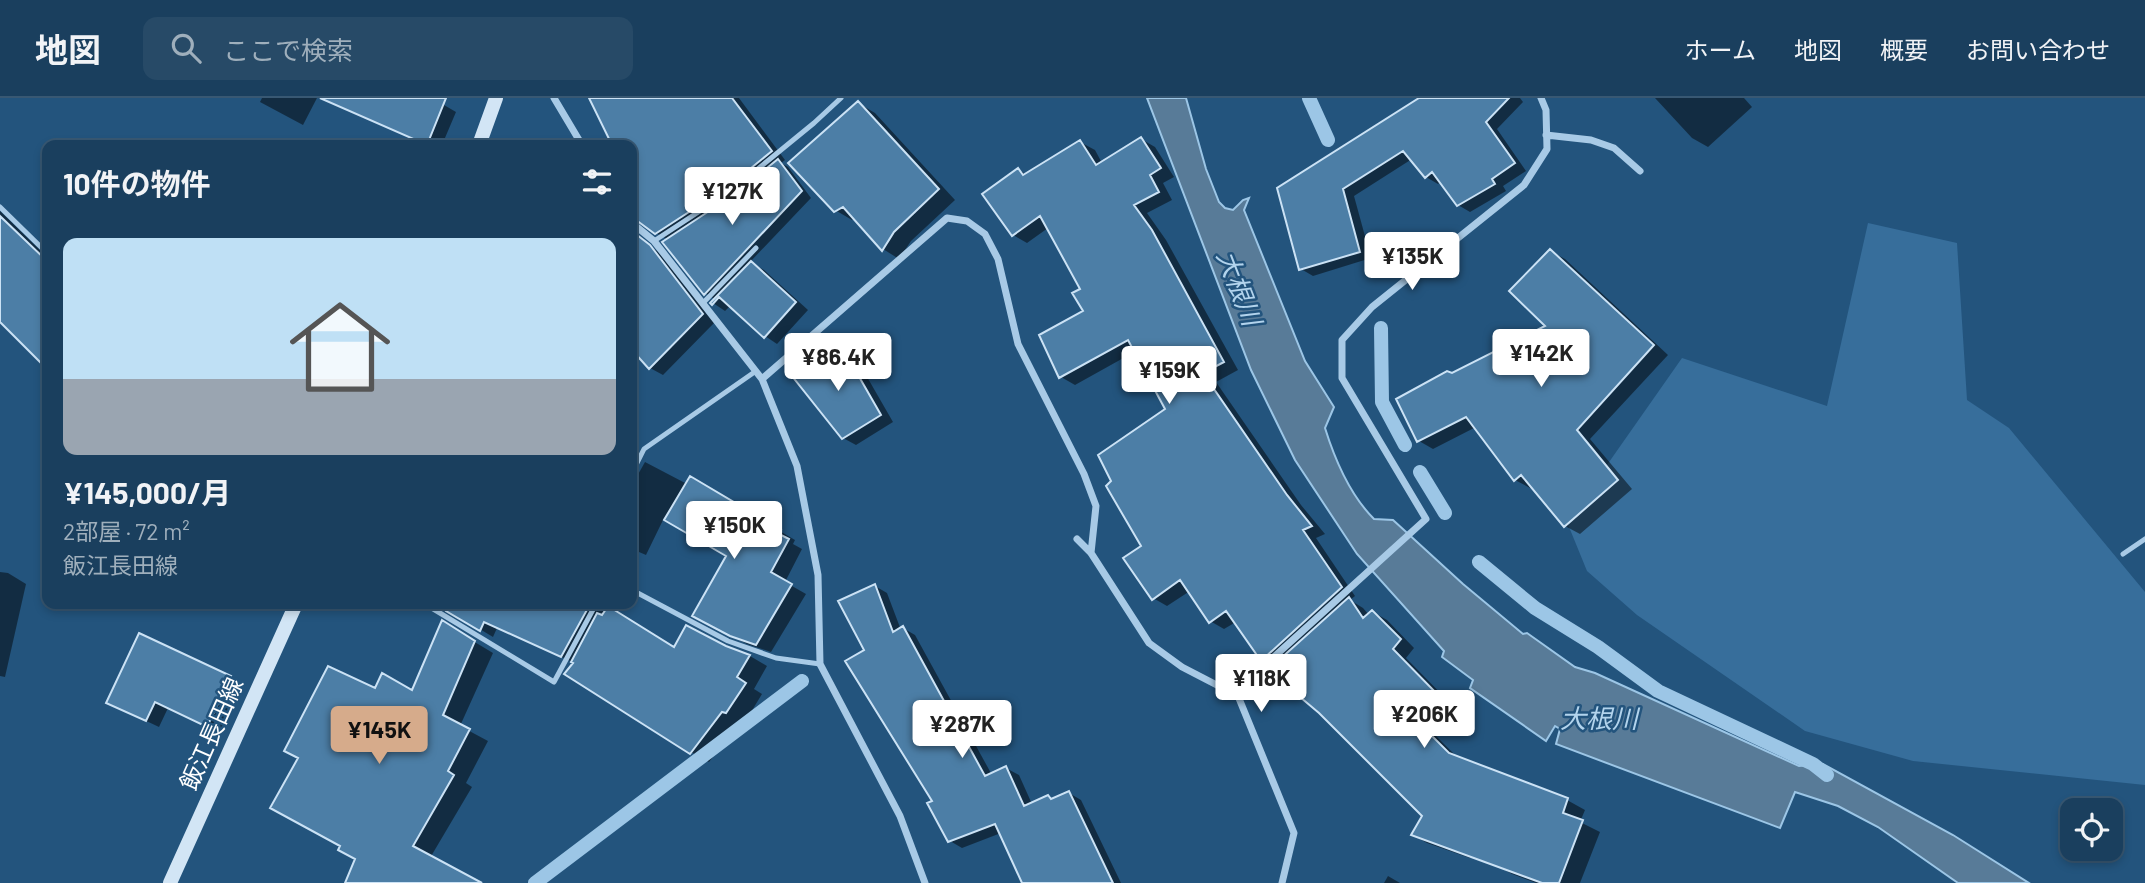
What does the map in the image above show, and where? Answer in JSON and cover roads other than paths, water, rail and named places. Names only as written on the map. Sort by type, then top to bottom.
[{"type":"main road","points":[[481,140],[496,98]]},
{"type":"main road","name":"飯江長田線","points":[[170,883],[294,609]]},
{"type":"street","points":[[554,98],[579,140]]},
{"type":"street","points":[[1238,696],[1255,674],[1426,519],[1342,378],[1342,341],[1371,307],[1524,185],[1547,149],[1546,110],[1541,98]]},
{"type":"street","points":[[1546,135],[1591,140],[1615,148],[1640,172]]},
{"type":"street","points":[[762,379],[947,218],[967,221],[985,234],[998,258],[1018,344],[1084,474],[1096,506],[1091,553]]},
{"type":"street","points":[[637,227],[654,241],[762,379],[797,466],[818,575],[820,664],[900,816],[925,883]]},
{"type":"street","points":[[1077,539],[1091,553],[1149,643],[1182,667],[1238,696],[1294,833],[1282,883]]},
{"type":"lane","points":[[654,241],[732,190],[841,98]]},
{"type":"lane","points":[[0,207],[42,248]]},
{"type":"lane","points":[[703,303],[756,248]]},
{"type":"lane","points":[[637,463],[644,449],[755,371]]},
{"type":"lane","points":[[2123,554],[2145,538]]},
{"type":"lane","points":[[637,593],[728,641],[776,658],[820,664]]},
{"type":"lane","points":[[433,609],[554,682],[593,609]]},
{"type":"water","name":"大根川","points":[[1147,98],[1186,98],[1206,169],[1219,202],[1225,208],[1233,210],[1249,198],[1244,210],[1305,361],[1334,407],[1325,428],[1334,452],[1344,477],[1374,519],[1393,520],[1523,634],[1527,633],[1575,667],[1595,673],[1799,766],[1823,764],[1953,835],[2029,883],[1958,883],[1878,827],[1838,806],[1795,792],[1780,828],[1556,744],[1560,729],[1555,726],[1546,741],[1470,688],[1473,680],[1442,657],[1444,651],[1357,554],[1295,460],[1251,370]]},
{"type":"waterway","points":[[1309,98],[1328,140]]},
{"type":"waterway","points":[[1381,328],[1382,402],[1405,445]]},
{"type":"waterway","points":[[1420,472],[1445,513]]},
{"type":"waterway","points":[[1479,562],[1535,608],[1598,647],[1658,691],[1813,764],[1827,775]]},
{"type":"waterway","points":[[535,883],[802,681]]}]
